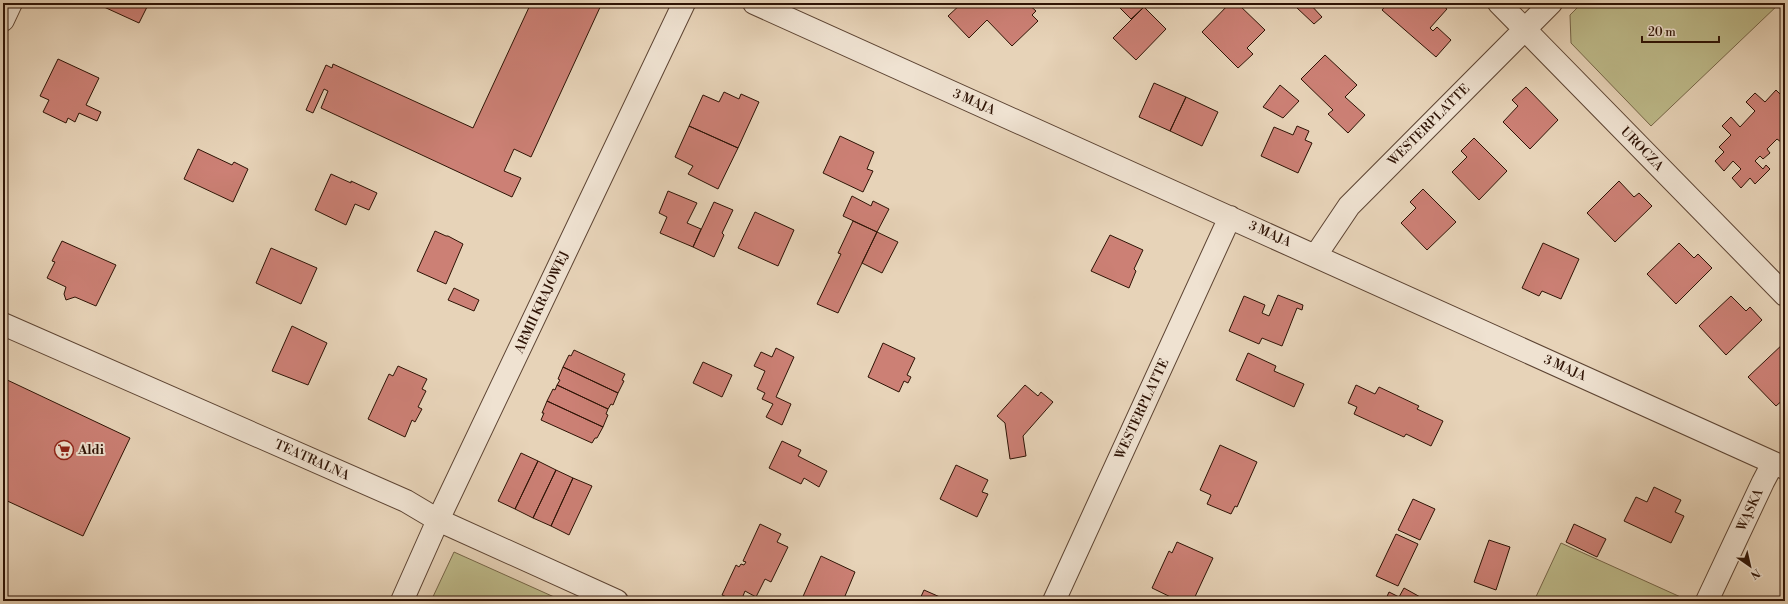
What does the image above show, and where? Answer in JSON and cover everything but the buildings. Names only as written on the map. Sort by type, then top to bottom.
[{"type":"street","points":[[3,20],[11,3]]},
{"type":"street","name":"ARMII KRAJOWEJ","points":[[402,601],[438,520],[684,3]]},
{"type":"street","name":"3 MAJA","points":[[754,3],[1779,465]]},
{"type":"street","name":"UROCZA","points":[[1499,3],[1785,295]]},
{"type":"street","name":"WESTERPLATTE","points":[[1316,255],[1349,206],[1551,3]]},
{"type":"street","name":"WESTERPLATTE","points":[[1054,601],[1230,217]]},
{"type":"street","name":"TEATRALNA","points":[[3,324],[406,501],[438,520],[617,601]]},
{"type":"street","name":"WĄSKA","points":[[1707,601],[1779,465]]},
{"type":"shaded area","points":[[1582,3],[1780,3],[1651,126],[1571,43],[1570,15]]},
{"type":"shaded area","points":[[1561,543],[1685,599],[1684,601],[1534,601]]},
{"type":"shaded area","points":[[454,552],[563,601],[431,601]]},
{"type":"place","name":"Aldi","points":[[64,450]]}]
